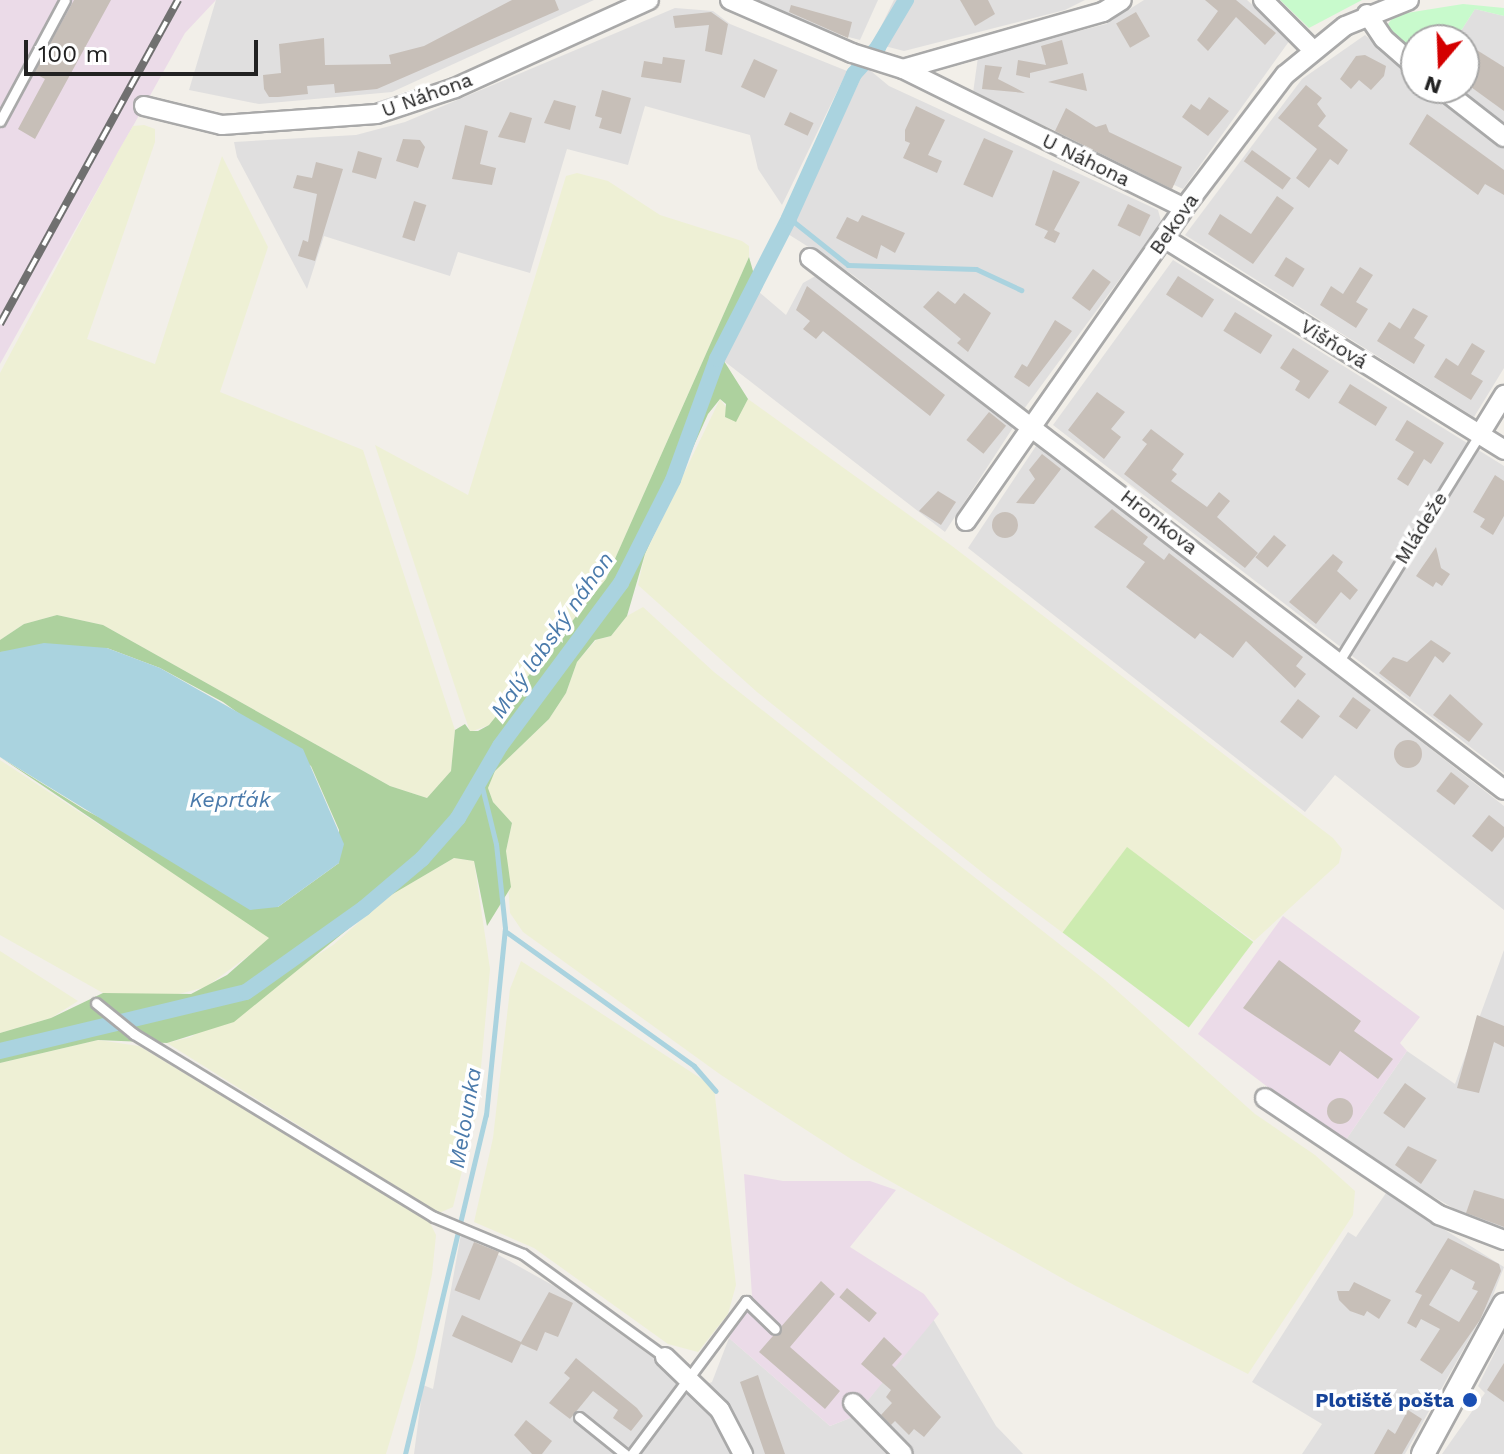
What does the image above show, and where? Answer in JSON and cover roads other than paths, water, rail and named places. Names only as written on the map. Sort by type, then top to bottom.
[{"type":"street","name":"U Náhona","points":[[144,106],[222,125],[377,114],[455,88],[649,0]]},
{"type":"street","name":"U Náhona","points":[[730,0],[861,56],[903,69],[1184,208]]},
{"type":"street","points":[[903,69],[1103,12],[1122,0]]},
{"type":"street","points":[[1263,0],[1312,49]]},
{"type":"street","name":"Bekova","points":[[966,521],[1184,208],[1269,94],[1312,49],[1367,14],[1409,0]]},
{"type":"street","points":[[1367,14],[1384,39],[1400,53]]},
{"type":"street","points":[[1462,104],[1504,137]]},
{"type":"street","name":"Višňová","points":[[1164,238],[1504,450]]},
{"type":"street","name":"Hronkova","points":[[810,258],[1034,426],[1504,790]]},
{"type":"street","name":"Mládeže","points":[[1480,434],[1504,395]]},
{"type":"street","points":[[1265,1098],[1439,1215],[1504,1240]]},
{"type":"street","points":[[1423,1454],[1504,1305]]},
{"type":"street","points":[[665,1357],[730,1423],[743,1454]]},
{"type":"street","points":[[853,1403],[903,1454]]},
{"type":"lane","points":[[0,121],[65,0]]},
{"type":"lane","name":"Mládeže","points":[[1339,661],[1480,434]]},
{"type":"lane","points":[[96,1003],[134,1034],[447,1223],[523,1254],[665,1357]]},
{"type":"lane","points":[[632,1454],[746,1301],[775,1329]]},
{"type":"lane","points":[[579,1417],[625,1454]]},
{"type":"water","name":"Keprťák","points":[[44,643],[107,648],[160,668],[303,749],[344,844],[339,863],[278,907],[250,910],[0,757],[0,652]]},
{"type":"waterway","name":"Malý labský náhon","points":[[0,1051],[246,992],[364,908],[422,859],[458,818],[500,746],[621,583],[673,480],[717,359],[789,218],[854,74],[878,47],[906,0]]},
{"type":"waterway","points":[[789,218],[848,265],[976,269],[1021,290]]},
{"type":"waterway","name":"Melounka","points":[[405,1454],[486,1115],[505,928],[496,844],[481,783]]},
{"type":"waterway","points":[[505,931],[694,1066],[716,1091]]},
{"type":"railway","points":[[0,324],[178,0]]},
{"type":"place","name":"Plotiště pošta","points":[[1470,1400]]}]
